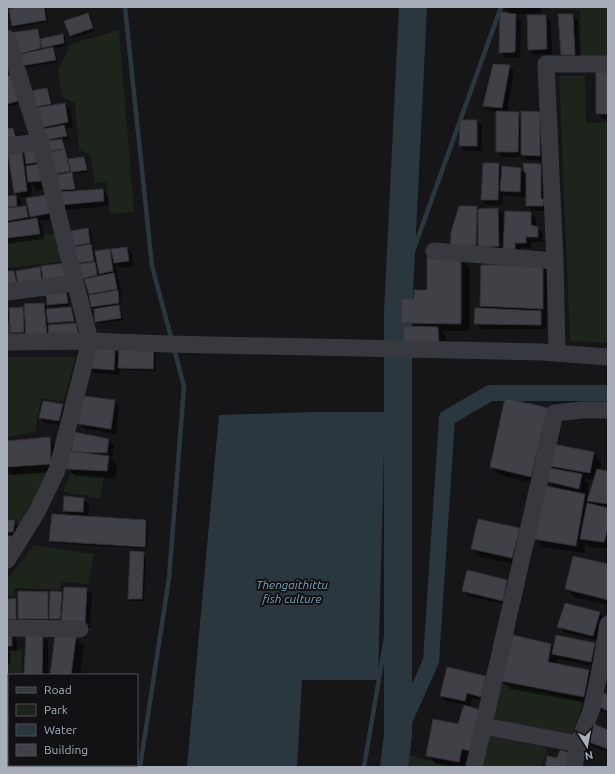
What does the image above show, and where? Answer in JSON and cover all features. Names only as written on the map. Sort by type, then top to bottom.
[{"type":"street","points":[[7,38],[40,142],[90,341],[57,470],[38,510],[20,541],[8,555]]},
{"type":"street","points":[[550,352],[555,261],[546,64],[608,64]]},
{"type":"street","points":[[7,146],[40,142]]},
{"type":"street","points":[[434,251],[555,261]]},
{"type":"street","points":[[7,292],[75,283]]},
{"type":"street","points":[[7,342],[90,341],[550,352],[608,357]]},
{"type":"street","points":[[474,767],[555,413],[582,410],[608,410]]},
{"type":"street","points":[[574,767],[578,744],[591,711],[608,624]]},
{"type":"street","points":[[7,628],[80,629]]},
{"type":"street","points":[[484,726],[578,744]]},
{"type":"green space","points":[[608,7],[608,60],[581,60],[580,10],[536,8]]},
{"type":"green space","points":[[119,30],[134,212],[110,214],[106,182],[95,183],[90,154],[79,150],[75,103],[62,97],[58,70],[71,44]]},
{"type":"green space","points":[[559,76],[585,76],[586,123],[608,123],[608,343],[570,341]]},
{"type":"green space","points":[[60,233],[67,261],[7,268],[7,241]]},
{"type":"green space","points":[[7,357],[76,357],[63,402],[41,398],[35,432],[7,437]]},
{"type":"green space","points":[[51,471],[16,533],[17,519],[7,518],[7,475]]},
{"type":"green space","points":[[70,473],[104,477],[100,498],[63,492]]},
{"type":"green space","points":[[34,545],[94,554],[88,584],[62,582],[60,590],[19,588],[14,589],[15,596],[7,596],[7,580]]},
{"type":"green space","points":[[22,649],[22,674],[8,674],[7,676],[7,662],[10,651]]},
{"type":"green space","points":[[499,683],[583,701],[571,738],[491,721]]},
{"type":"green space","points":[[485,735],[547,748],[542,767],[477,767]]},
{"type":"green space","points":[[7,738],[8,766],[62,766],[62,767],[7,767]]},
{"type":"green space","points":[[404,754],[456,767],[401,767]]},
{"type":"water","name":"Thengaithittu fish culture","points":[[315,412],[385,412],[378,680],[302,680],[297,767],[187,767],[219,415]]},
{"type":"building","points":[[16,7],[44,7],[46,20],[12,26],[9,9]]},
{"type":"building","points":[[500,12],[516,14],[515,52],[499,53]]},
{"type":"building","points":[[88,13],[93,28],[70,36],[64,21]]},
{"type":"building","points":[[558,14],[573,14],[575,55],[561,55]]},
{"type":"building","points":[[527,15],[546,15],[547,49],[528,50]]},
{"type":"building","points":[[38,29],[41,48],[16,55],[10,33]]},
{"type":"building","points":[[63,34],[64,43],[42,48],[40,39]]},
{"type":"building","points":[[53,47],[56,60],[21,66],[18,55]]},
{"type":"building","points":[[493,64],[510,65],[502,108],[483,106]]},
{"type":"building","points":[[596,71],[608,72],[608,114],[596,114]]},
{"type":"building","points":[[12,75],[18,101],[7,104],[7,76]]},
{"type":"building","points":[[47,88],[51,104],[34,107],[30,91]]},
{"type":"building","points":[[65,103],[68,122],[40,128],[34,108]]},
{"type":"building","points":[[496,111],[519,112],[518,152],[496,152]]},
{"type":"building","points":[[521,111],[540,112],[540,156],[521,155]]},
{"type":"building","points":[[460,120],[477,120],[477,146],[459,146]]},
{"type":"building","points":[[64,125],[67,136],[47,140],[44,129]]},
{"type":"building","points":[[13,128],[17,142],[7,143],[7,129]]},
{"type":"building","points":[[62,139],[65,149],[50,151],[47,141]]},
{"type":"building","points":[[37,147],[39,162],[26,164],[24,149]]},
{"type":"building","points":[[65,149],[70,171],[55,174],[50,152]]},
{"type":"building","points":[[22,152],[27,191],[14,193],[8,154]]},
{"type":"building","points":[[84,157],[87,170],[71,172],[68,159]]},
{"type":"building","points":[[483,163],[499,163],[498,200],[481,200]]},
{"type":"building","points":[[523,163],[541,164],[541,199],[544,199],[543,206],[526,206],[526,173],[524,172]]},
{"type":"building","points":[[41,164],[42,181],[28,182],[26,166]]},
{"type":"building","points":[[502,166],[521,168],[520,192],[500,191]]},
{"type":"building","points":[[72,172],[75,189],[60,190],[56,175]]},
{"type":"building","points":[[103,189],[104,201],[61,205],[59,192]]},
{"type":"building","points":[[16,195],[17,206],[7,207],[7,196]]},
{"type":"building","points":[[47,195],[51,213],[30,217],[26,198]]},
{"type":"building","points":[[26,206],[28,217],[7,221],[7,208]]},
{"type":"building","points":[[459,206],[477,206],[476,246],[450,250],[451,232]]},
{"type":"building","points":[[498,208],[499,246],[478,247],[478,209]]},
{"type":"building","points":[[505,211],[531,212],[531,225],[538,227],[538,237],[526,237],[526,243],[515,243],[515,249],[503,250]]},
{"type":"building","points":[[37,218],[40,234],[7,238],[7,223]]},
{"type":"building","points":[[88,228],[90,243],[73,246],[71,231]]},
{"type":"building","points":[[91,244],[94,261],[77,263],[74,247]]},
{"type":"building","points":[[127,247],[129,261],[114,263],[111,249]]},
{"type":"building","points":[[110,249],[113,271],[99,274],[95,251]]},
{"type":"building","points":[[427,257],[461,258],[461,324],[401,323],[401,299],[414,298],[414,290],[427,290]]},
{"type":"building","points":[[95,262],[97,275],[81,279],[78,264]]},
{"type":"building","points":[[65,263],[68,282],[44,285],[41,266]]},
{"type":"building","points":[[481,265],[543,265],[543,309],[480,306]]},
{"type":"building","points":[[40,267],[42,284],[18,287],[16,271]]},
{"type":"building","points":[[7,271],[14,271],[17,286],[7,287]]},
{"type":"building","points":[[114,273],[117,289],[89,294],[84,279]]},
{"type":"building","points":[[66,288],[68,303],[47,305],[46,290]]},
{"type":"building","points":[[118,290],[119,303],[91,307],[89,295]]},
{"type":"building","points":[[44,303],[47,336],[26,337],[24,304]]},
{"type":"building","points":[[119,305],[121,318],[95,322],[94,309]]},
{"type":"building","points":[[23,307],[24,332],[10,333],[9,308]]},
{"type":"building","points":[[71,307],[74,321],[48,323],[46,309]]},
{"type":"building","points":[[475,308],[541,311],[541,325],[474,324]]},
{"type":"building","points":[[7,309],[9,333],[7,333]]},
{"type":"building","points":[[76,323],[78,334],[49,337],[48,325]]},
{"type":"building","points":[[403,326],[438,327],[439,344],[403,343]]},
{"type":"building","points":[[91,347],[115,349],[114,370],[87,368]]},
{"type":"building","points":[[119,349],[154,349],[153,369],[118,368]]},
{"type":"building","points":[[83,396],[115,400],[111,429],[78,424]]},
{"type":"building","points":[[505,398],[548,408],[531,477],[490,467]]},
{"type":"building","points":[[43,401],[63,404],[59,421],[39,418]]},
{"type":"building","points":[[74,432],[109,439],[107,453],[71,452]]},
{"type":"building","points":[[50,437],[51,464],[7,467],[7,441]]},
{"type":"building","points":[[553,444],[594,452],[590,473],[549,466]]},
{"type":"building","points":[[69,451],[109,456],[107,471],[66,469]]},
{"type":"building","points":[[549,468],[582,474],[579,489],[546,481]]},
{"type":"building","points":[[597,469],[608,471],[608,504],[587,501]]},
{"type":"building","points":[[546,486],[585,494],[576,546],[533,539]]},
{"type":"building","points":[[64,496],[84,498],[83,512],[63,511]]},
{"type":"building","points":[[587,503],[608,508],[608,528],[604,542],[580,539]]},
{"type":"building","points":[[52,514],[146,520],[145,547],[49,541]]},
{"type":"building","points":[[478,519],[520,528],[512,558],[471,549]]},
{"type":"building","points":[[7,520],[15,520],[13,532],[7,532]]},
{"type":"building","points":[[7,536],[19,536],[7,545]]},
{"type":"building","points":[[130,551],[144,552],[142,599],[128,599]]},
{"type":"building","points":[[573,556],[608,564],[608,600],[565,589]]},
{"type":"building","points":[[467,570],[507,580],[503,601],[462,591]]},
{"type":"building","points":[[64,587],[87,588],[85,624],[61,623]]},
{"type":"building","points":[[18,591],[48,592],[48,619],[18,619]]},
{"type":"building","points":[[50,591],[62,592],[60,619],[49,619]]},
{"type":"building","points":[[16,598],[16,619],[7,619],[7,599]]},
{"type":"building","points":[[565,603],[600,612],[593,636],[557,627]]},
{"type":"building","points":[[7,633],[12,634],[12,646],[7,646]]},
{"type":"building","points":[[26,634],[43,635],[42,674],[24,674]]},
{"type":"building","points":[[513,635],[551,644],[548,662],[589,670],[584,697],[501,681]]},
{"type":"building","points":[[556,635],[595,643],[591,662],[552,654]]},
{"type":"building","points":[[55,636],[76,637],[71,674],[50,674]]},
{"type":"building","points":[[447,667],[486,676],[481,697],[467,693],[465,701],[440,696]]},
{"type":"building","points":[[7,678],[8,724],[7,724]]},
{"type":"building","points":[[601,692],[608,695],[608,711],[597,706]]},
{"type":"building","points":[[464,705],[480,710],[471,751],[462,749],[459,762],[426,756],[433,719],[458,724]]},
{"type":"building","points":[[592,723],[608,730],[608,749],[586,741]]},
{"type":"building","points":[[560,750],[570,753],[566,767],[545,767],[547,756],[557,758]]},
{"type":"waterway","points":[[125,7],[152,266],[172,341]]},
{"type":"waterway","points":[[394,767],[398,735],[398,313],[413,7]]},
{"type":"waterway","points":[[389,345],[389,318],[501,7]]},
{"type":"waterway","points":[[140,767],[169,578],[184,387],[174,348]]},
{"type":"waterway","points":[[364,767],[389,620],[389,353]]},
{"type":"waterway","points":[[398,735],[431,661],[447,418],[490,393],[608,393]]}]
